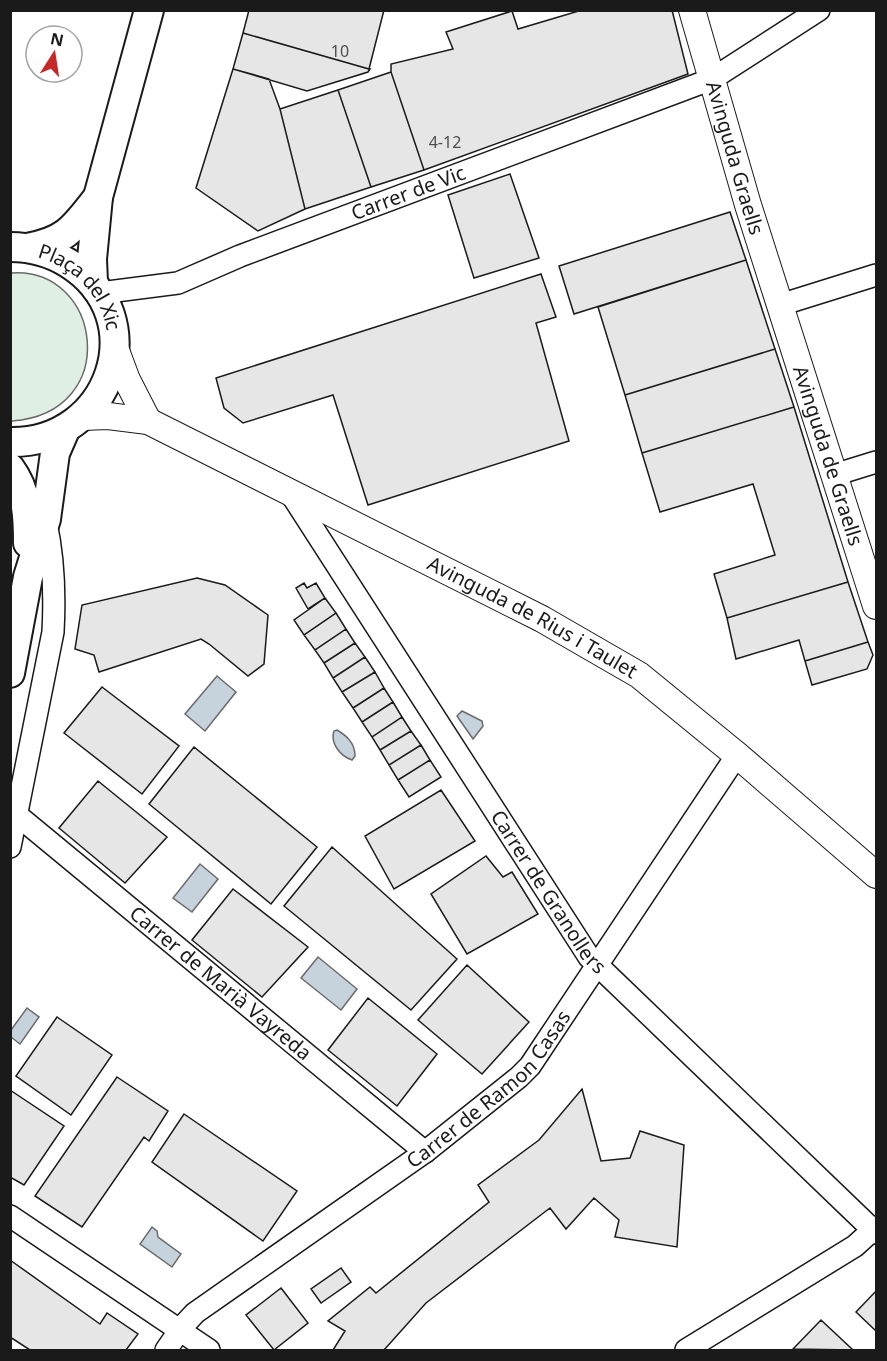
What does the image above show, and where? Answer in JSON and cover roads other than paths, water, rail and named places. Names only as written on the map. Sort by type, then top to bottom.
[{"type":"main road","points":[[98,291],[93,282],[92,260],[98,197],[149,10]]},
{"type":"main road","points":[[19,248],[58,240],[98,197]]},
{"type":"main road","name":"Plaça del Xic","points":[[19,248],[51,254],[64,260],[83,274],[98,291],[110,314],[114,345],[111,370],[100,395],[74,424]]},
{"type":"main road","points":[[10,442],[30,442],[74,424]]},
{"type":"main road","points":[[19,585],[46,519],[55,453],[74,424]]},
{"type":"main road","points":[[10,468],[21,486],[26,501],[28,520],[10,673]]},
{"type":"street","name":"Avinguda Graells","points":[[692,10],[780,305]]},
{"type":"street","name":"Carrer de Vic","points":[[98,291],[178,284],[240,256],[712,79],[819,10]]},
{"type":"street","points":[[780,305],[876,275]]},
{"type":"street","name":"Avinguda de Graells","points":[[780,305],[876,606]]},
{"type":"street","points":[[114,345],[127,380],[147,421]]},
{"type":"street","name":"Avinguda de Rius i Taulet","points":[[74,424],[108,416],[147,421],[542,619],[639,675],[737,755],[876,875]]},
{"type":"street","points":[[834,475],[876,462]]},
{"type":"street","name":"Carrer de Granollers","points":[[291,494],[590,957],[875,1230]]},
{"type":"street","points":[[10,848],[53,632],[55,599],[46,519]]},
{"type":"street","name":"Carrer de Ramon Casas","points":[[166,1350],[195,1313],[425,1152],[530,1066],[737,755]]},
{"type":"street","name":"Carrer de Marià Vayreda","points":[[17,815],[425,1152]]},
{"type":"street","points":[[10,1215],[209,1350]]},
{"type":"street","points":[[686,1350],[855,1246],[875,1230]]}]
